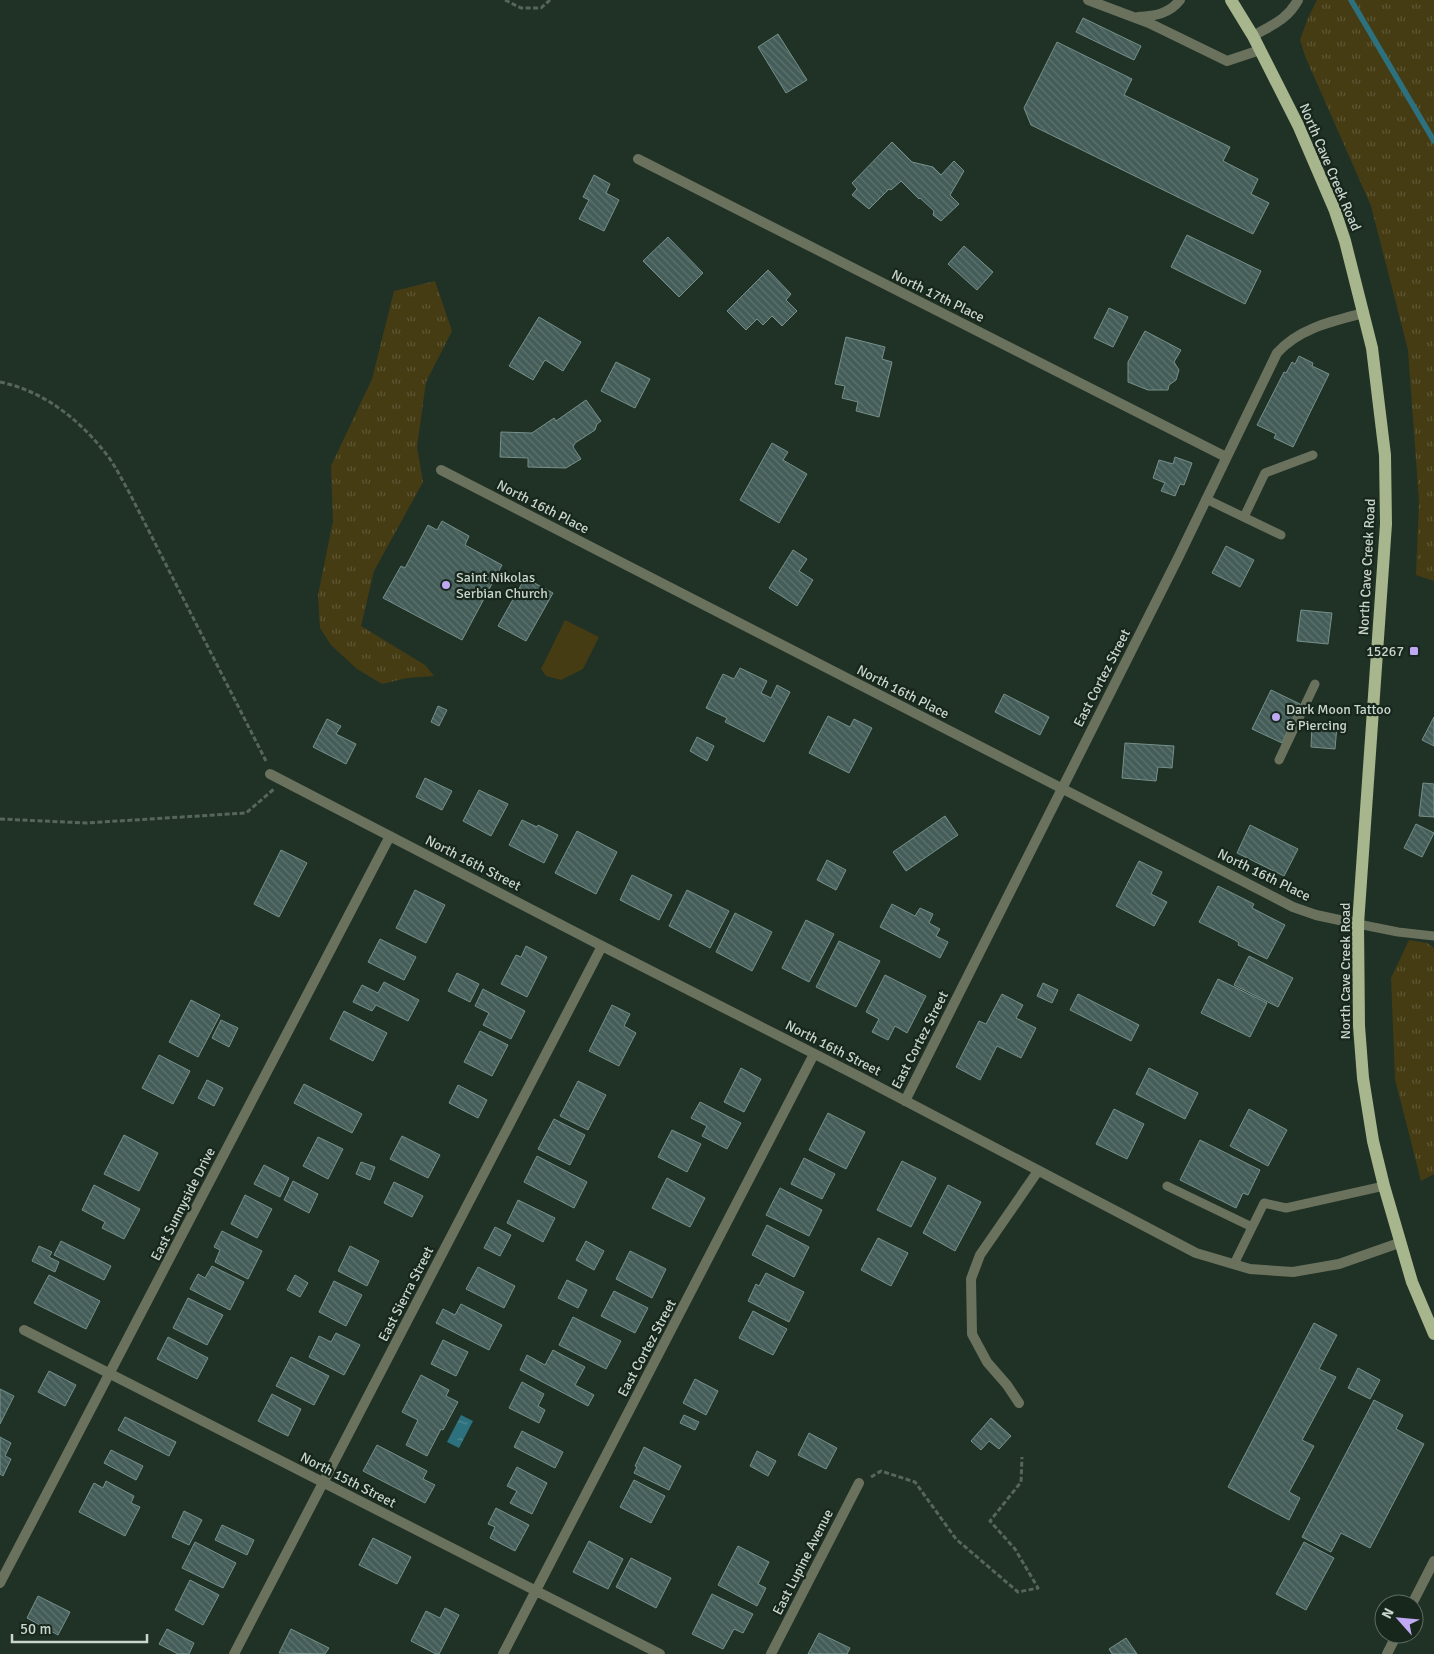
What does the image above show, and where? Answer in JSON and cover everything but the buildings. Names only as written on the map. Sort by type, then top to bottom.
[{"type":"main road","name":"North Cave Creek Road","points":[[1230,0],[1253,36],[1298,125],[1335,211],[1364,313],[1373,357],[1384,446],[1386,524],[1358,924],[1358,1026],[1363,1078],[1373,1141],[1384,1186],[1399,1243],[1412,1282],[1434,1334]]},
{"type":"street","points":[[1088,0],[1134,17],[1227,61],[1260,50]]},
{"type":"street","points":[[1134,17],[1162,14],[1174,8],[1180,0]]},
{"type":"street","points":[[1253,36],[1286,17],[1298,0]]},
{"type":"street","name":"North 17th Place","points":[[638,159],[1226,457]]},
{"type":"street","name":"East Cortez Street","points":[[905,1101],[1277,353],[1296,336],[1330,322],[1364,313]]},
{"type":"street","name":"North 16th Place","points":[[441,470],[1293,907],[1316,915],[1358,924]]},
{"type":"street","name":"North 16th Street","points":[[270,774],[1196,1253],[1250,1269],[1293,1272],[1339,1264],[1399,1243]]},
{"type":"street","name":"East Sunnyside Drive","points":[[0,1583],[390,836]]},
{"type":"street","name":"East Sierra Street","points":[[234,1654],[602,946]]},
{"type":"street","name":"East Cortez Street","points":[[503,1654],[814,1054]]},
{"type":"street","points":[[1018,1403],[1007,1385],[987,1362],[972,1334],[970,1279],[980,1255],[1038,1171]]},
{"type":"street","name":"North 15th Street","points":[[24,1330],[660,1654]]},
{"type":"street","name":"East Lupine Avenue","points":[[771,1654],[859,1483]]},
{"type":"street","points":[[1417,1594],[1434,1561]]},
{"type":"lane","points":[[1244,517],[1265,473],[1313,455]]},
{"type":"lane","points":[[1206,498],[1281,535]]},
{"type":"lane","points":[[1279,760],[1315,684]]},
{"type":"lane","points":[[1358,924],[1398,932],[1434,936]]},
{"type":"lane","points":[[1167,1186],[1252,1227]]},
{"type":"lane","points":[[1234,1264],[1264,1203],[1286,1208],[1384,1186]]},
{"type":"path","points":[[505,0],[521,8],[541,8],[550,0]]},
{"type":"path","points":[[0,382],[33,392],[58,407],[87,432],[108,456],[134,501],[266,762],[270,774]]},
{"type":"path","points":[[0,819],[86,822],[246,813],[284,781]]},
{"type":"path","points":[[859,1483],[881,1471],[914,1482],[956,1539],[1018,1592],[1038,1588],[1016,1549],[990,1521],[1021,1482],[1022,1457]]},
{"type":"green space","points":[[1317,0],[1434,0],[1434,581],[1416,575],[1419,502],[1408,350],[1371,206],[1305,56],[1300,40]]},
{"type":"green space","points":[[435,281],[452,331],[426,382],[417,447],[423,482],[374,571],[361,626],[425,665],[434,676],[407,678],[382,684],[357,669],[331,645],[320,628],[318,595],[333,521],[331,466],[372,379],[394,291]]},
{"type":"green space","points":[[565,620],[599,637],[583,669],[561,680],[546,676],[541,669]]},
{"type":"green space","points":[[1409,940],[1427,943],[1434,948],[1434,1174],[1421,1181],[1395,1079],[1391,978]]},
{"type":"water","points":[[461,1415],[473,1421],[459,1448],[447,1442]]},
{"type":"waterway","points":[[1351,0],[1434,141]]},
{"type":"place","name":"Saint Nikolas Serbian Church","points":[[446,585]]},
{"type":"place","name":"15267","points":[[1414,651]]},
{"type":"place","name":"Dark Moon Tattoo & Piercing","points":[[1276,717]]}]
